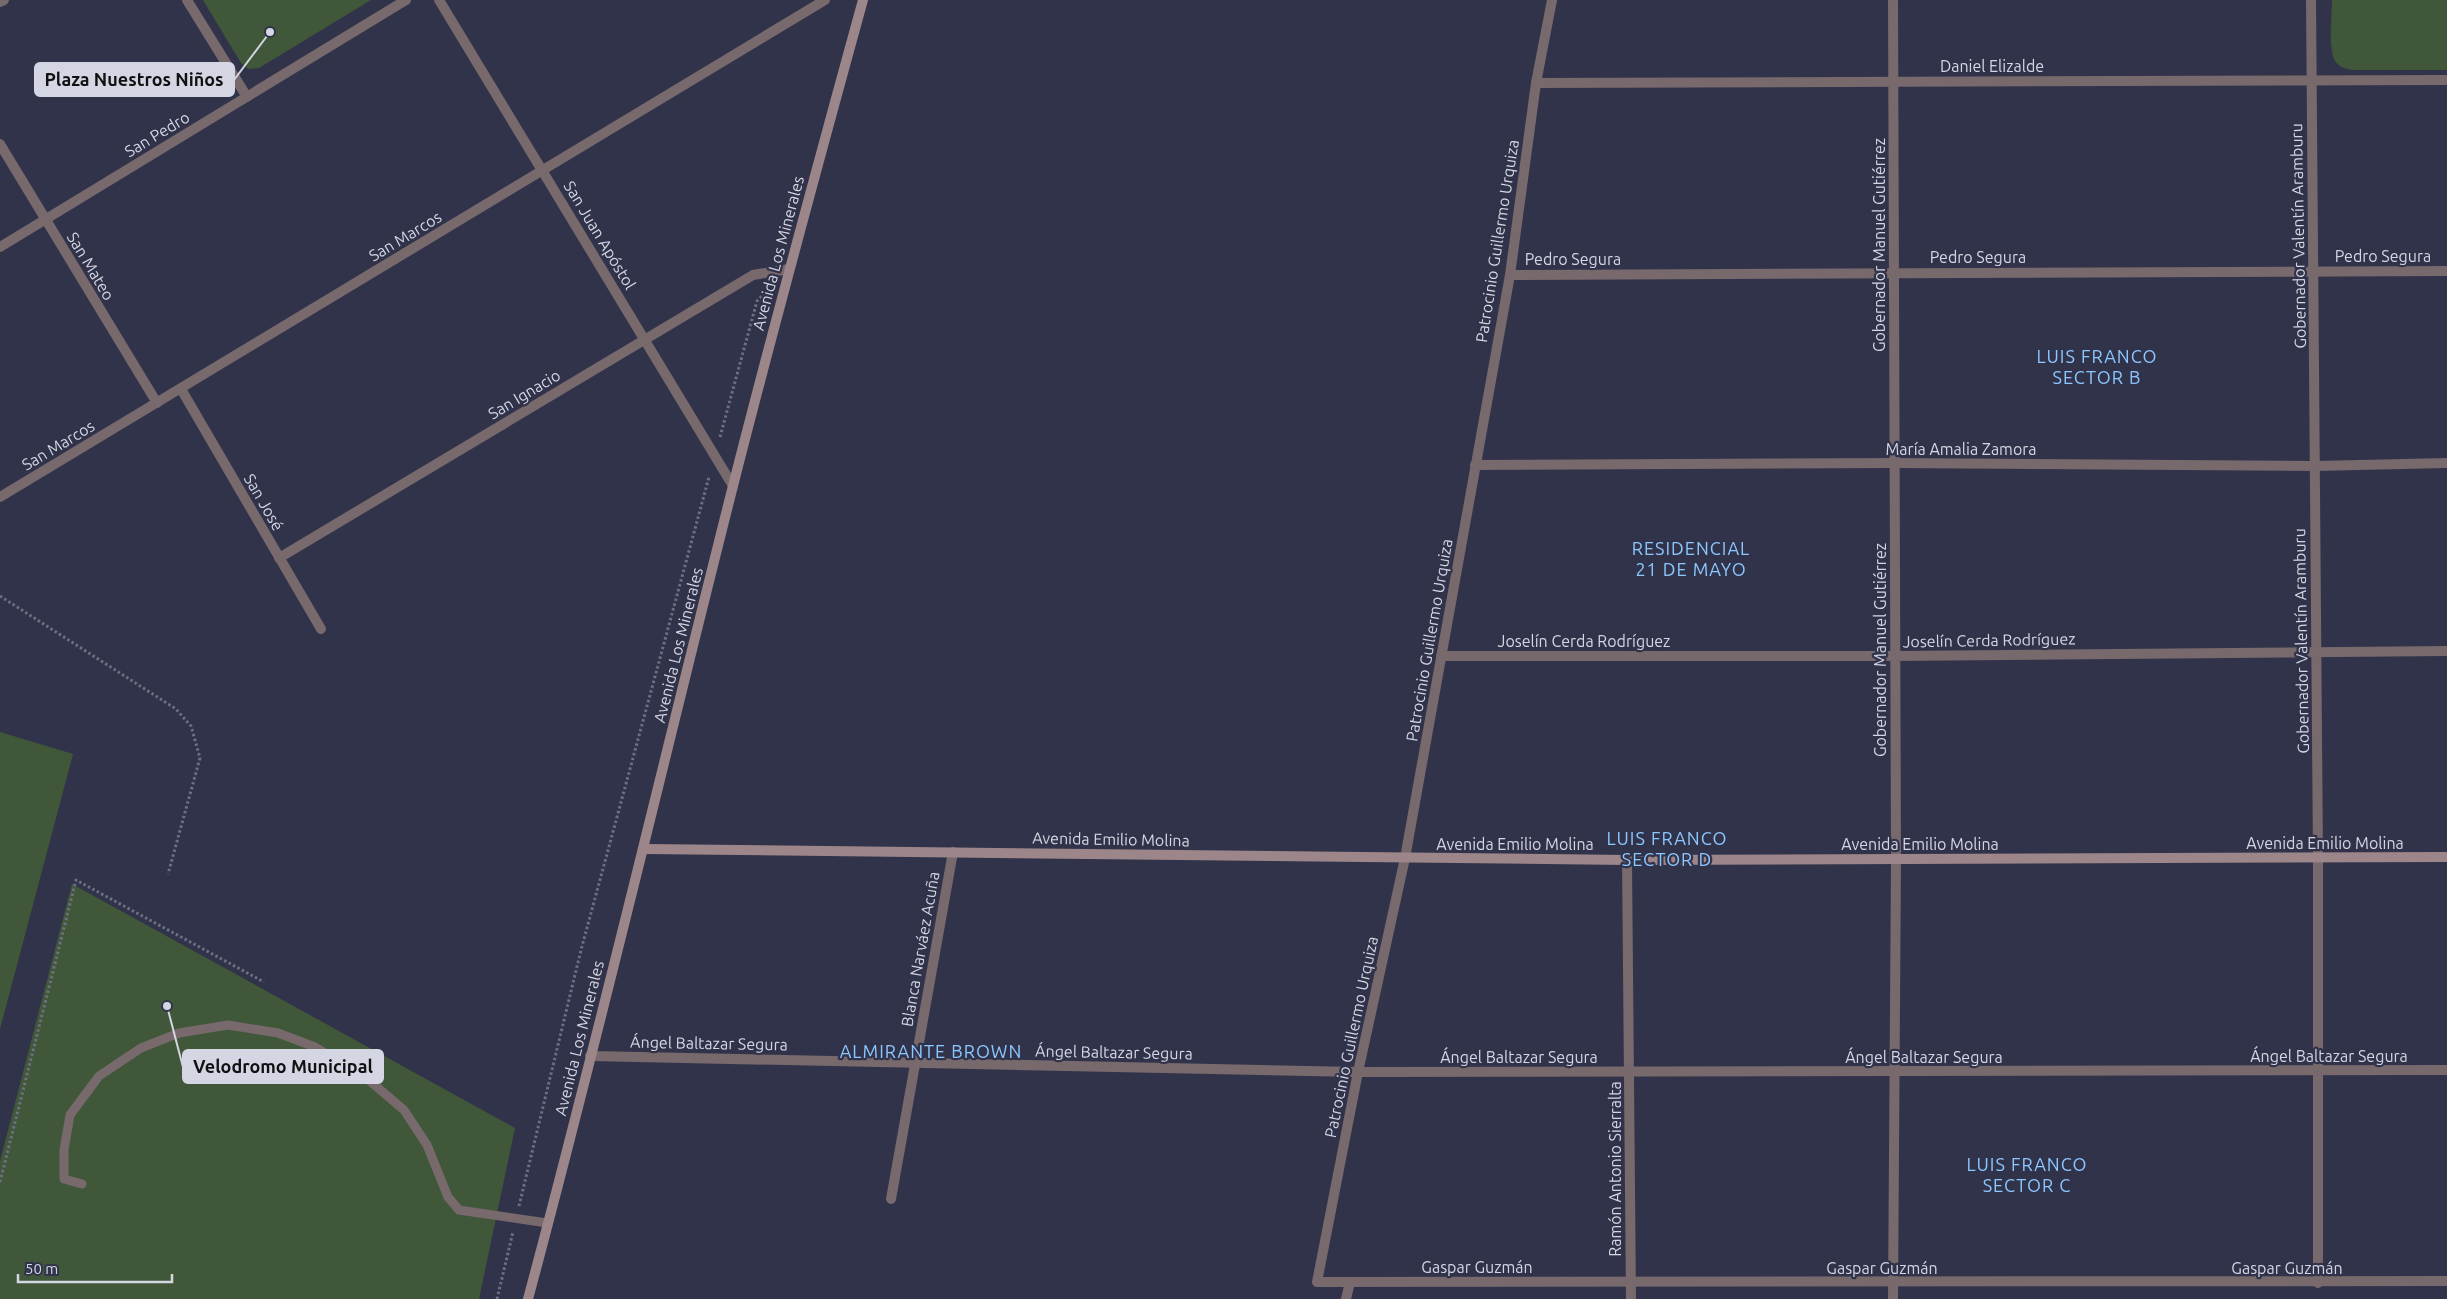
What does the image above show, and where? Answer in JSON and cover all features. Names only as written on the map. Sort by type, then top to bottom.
[{"type":"street","points":[[0,2],[4,0]]},
{"type":"street","points":[[187,0],[247,97]]},
{"type":"street","name":"San Pedro","points":[[0,247],[406,0]]},
{"type":"street","name":"San Juan Apóstol","points":[[439,0],[733,486]]},
{"type":"street","name":"San Marcos","points":[[0,497],[825,0]]},
{"type":"street","name":"Avenida Los Minerales","points":[[528,1299],[644,849],[733,486],[789,269],[863,0]]},
{"type":"street","name":"Patrocinio Guillermo Urquiza","points":[[1317,1282],[1358,1072],[1405,858],[1510,275],[1536,83],[1552,0]]},
{"type":"street","name":"Gobernador Manuel Gutiérrez","points":[[1893,0],[1896,656],[1893,1299]]},
{"type":"street","name":"Gobernador Valentín Aramburu","points":[[2311,0],[2318,858],[2318,1283]]},
{"type":"street","name":"Daniel Elizalde","points":[[1536,83],[2447,80]]},
{"type":"street","name":"San Mateo","points":[[0,144],[158,403]]},
{"type":"street","name":"San Ignacio","points":[[279,558],[752,275],[789,269]]},
{"type":"street","name":"Pedro Segura","points":[[1510,275],[2447,271]]},
{"type":"street","name":"San José","points":[[181,389],[321,629]]},
{"type":"street","name":"María Amalia Zamora","points":[[1475,465],[1894,463],[2315,466],[2447,463]]},
{"type":"street","name":"Joselín Cerda Rodríguez","points":[[1441,656],[1896,656],[2316,651],[2447,652]]},
{"type":"street","name":"Avenida Emilio Molina","points":[[644,849],[1627,860],[2447,857]]},
{"type":"street","name":"Blanca Narváez Acuña","points":[[890,1199],[953,852]]},
{"type":"street","name":"Ramón Antonio Sierralta","points":[[1627,860],[1631,1299]]},
{"type":"street","name":"Ángel Baltazar Segura","points":[[590,1056],[1358,1072],[2447,1070]]},
{"type":"street","name":"Gaspar Guzmán","points":[[1317,1282],[2318,1283],[2447,1281]]},
{"type":"street","points":[[1346,1299],[1350,1282]]},
{"type":"lane","points":[[82,1184],[64,1179],[64,1150],[70,1116],[99,1076],[141,1048],[178,1033],[228,1025],[278,1033],[315,1047],[364,1076],[404,1110],[427,1145],[448,1197],[459,1210],[547,1223]]},
{"type":"path","points":[[497,1299],[581,950],[757,301],[770,288]]},
{"type":"path","points":[[0,596],[176,709],[191,726],[200,758],[168,874]]},
{"type":"path","points":[[0,1182],[76,880],[264,982]]},
{"type":"green space","points":[[203,0],[371,0],[259,68],[248,69],[241,63]]},
{"type":"green space","points":[[2332,0],[2447,0],[2447,70],[2352,70],[2341,66],[2335,61],[2332,48]]},
{"type":"green space","points":[[0,732],[73,754],[0,1029]]},
{"type":"green space","points":[[72,884],[515,1128],[479,1299],[0,1299],[0,1161]]},
{"type":"place","name":"Plaza Nuestros Niños","points":[[270,32]]},
{"type":"place","name":"Velodromo Municipal","points":[[167,1006]]},
{"type":"district","name":"LUIS FRANCO SECTOR B","points":[[2097,367]]},
{"type":"district","name":"RESIDENCIAL 21 DE MAYO","points":[[1691,559]]},
{"type":"district","name":"LUIS FRANCO SECTOR D","points":[[1667,850]]},
{"type":"district","name":"ALMIRANTE BROWN","points":[[931,1052]]},
{"type":"district","name":"LUIS FRANCO SECTOR C","points":[[2027,1175]]}]
